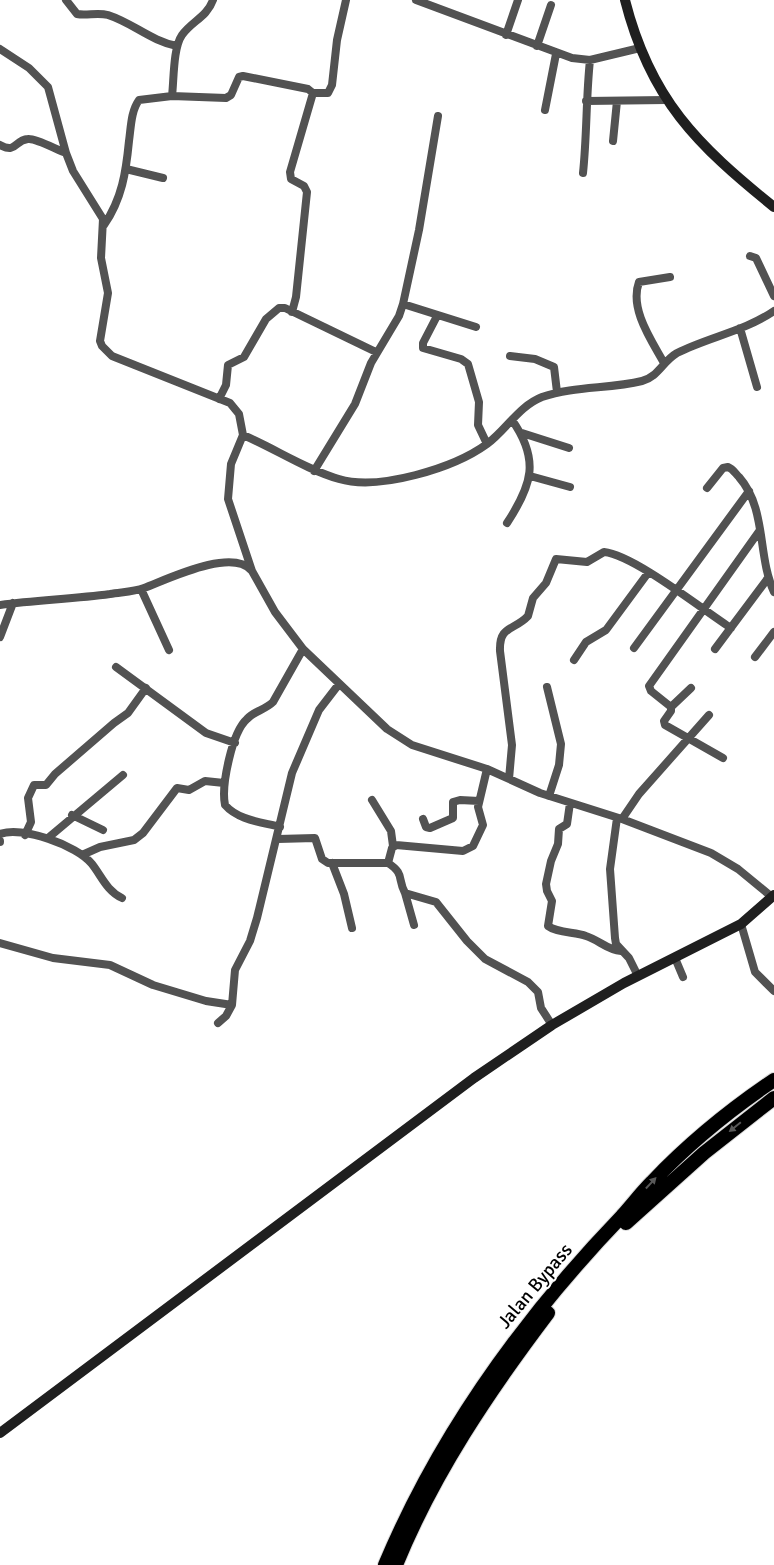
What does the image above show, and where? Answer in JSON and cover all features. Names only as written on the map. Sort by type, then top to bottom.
[{"type":"highway","name":"Jalan Bypass","points":[[385,1565],[400,1530],[455,1429],[520,1332],[584,1256],[656,1178],[702,1134],[774,1080]]},
{"type":"highway","name":"Jalan Bypass","points":[[396,1565],[429,1496],[467,1429],[510,1363],[555,1304],[625,1224],[704,1153],[774,1098]]},
{"type":"street","points":[[66,0],[77,14],[96,13],[109,15],[154,39],[177,46]]},
{"type":"street","points":[[172,96],[177,46],[186,30],[202,18],[213,0]]},
{"type":"street","points":[[0,1433],[77,1378],[153,1317],[308,1203],[427,1112],[552,1025],[638,976],[741,924],[773,896],[738,869],[711,853],[620,818],[549,796],[486,769],[435,753],[396,736],[303,649],[275,612],[252,571],[228,499],[231,464],[243,436],[239,414],[235,406],[112,356],[102,346],[100,336],[108,293],[101,258],[104,225],[120,194],[137,102],[143,97],[226,98],[231,95],[239,77],[243,76],[293,85],[313,93],[328,93],[332,85],[337,40],[346,0]]},
{"type":"street","points":[[506,35],[518,0]]},
{"type":"street","points":[[625,0],[640,48],[666,100],[698,140],[732,173],[774,207]]},
{"type":"street","points":[[420,1],[556,54],[590,60],[640,48]]},
{"type":"street","points":[[537,46],[551,6]]},
{"type":"street","points":[[0,49],[29,68],[48,87],[66,153],[73,171],[100,213],[104,225]]},
{"type":"street","points":[[545,110],[556,54]]},
{"type":"street","points":[[583,173],[590,60]]},
{"type":"street","points":[[292,312],[296,298],[307,192],[304,186],[291,179],[290,172],[313,93]]},
{"type":"street","points":[[586,101],[666,100]]},
{"type":"street","points":[[613,141],[617,101]]},
{"type":"street","points":[[314,470],[355,404],[376,352],[399,316],[419,230],[438,116]]},
{"type":"street","points":[[0,145],[8,149],[13,148],[21,141],[30,138],[66,153]]},
{"type":"street","points":[[126,169],[163,178]]},
{"type":"street","points":[[750,256],[756,258],[774,296]]},
{"type":"street","points":[[664,364],[641,317],[637,304],[638,286],[639,282],[644,279],[670,277]]},
{"type":"street","points":[[403,304],[476,327]]},
{"type":"street","points":[[219,399],[226,385],[228,365],[244,357],[266,319],[279,308],[292,312],[376,352]]},
{"type":"street","points":[[243,436],[314,470],[341,480],[379,482],[398,480],[444,465],[487,444],[534,401],[557,392],[648,379],[677,354],[758,322],[774,311]]},
{"type":"street","points":[[437,316],[423,343],[424,348],[461,359],[468,364],[479,402],[478,425],[487,444]]},
{"type":"street","points":[[740,328],[757,387]]},
{"type":"street","points":[[510,356],[535,359],[554,366],[557,392]]},
{"type":"street","points":[[507,523],[525,495],[530,476],[529,452],[522,433],[512,420]]},
{"type":"street","points":[[522,433],[569,448]]},
{"type":"street","points":[[707,488],[723,468],[728,466],[750,491],[757,512],[768,578],[774,592]]},
{"type":"street","points":[[530,476],[570,487]]},
{"type":"street","points":[[634,648],[750,491]]},
{"type":"street","points":[[671,707],[651,691],[650,684],[760,530]]},
{"type":"street","points":[[510,779],[512,753],[500,651],[503,633],[528,616],[533,598],[546,583],[553,564],[558,558],[586,562],[601,553],[608,552],[620,556],[731,628]]},
{"type":"street","points":[[0,605],[80,598],[141,590],[189,571],[224,562],[243,563],[252,571]]},
{"type":"street","points":[[574,660],[586,642],[606,630],[648,573]]},
{"type":"street","points":[[716,649],[768,578]]},
{"type":"street","points":[[141,590],[169,650]]},
{"type":"street","points":[[0,637],[13,603]]},
{"type":"street","points":[[755,657],[774,632]]},
{"type":"street","points":[[280,827],[239,816],[231,811],[225,804],[224,782],[238,732],[247,718],[268,707],[273,702],[303,649]]},
{"type":"street","points":[[116,667],[206,733],[235,744]]},
{"type":"street","points":[[218,1023],[226,1016],[232,1005],[235,970],[250,941],[278,839],[292,772],[319,710],[339,684]]},
{"type":"street","points":[[547,687],[561,744],[559,765],[549,796]]},
{"type":"street","points":[[25,835],[31,822],[28,798],[34,785],[46,785],[55,774],[114,723],[121,720],[146,688]]},
{"type":"street","points":[[691,688],[671,707],[672,711],[664,724],[723,758]]},
{"type":"street","points":[[638,976],[629,958],[621,951],[615,938],[610,869],[620,818],[709,715]]},
{"type":"street","points":[[393,846],[463,851],[468,849],[477,841],[482,825],[478,812],[486,769]]},
{"type":"street","points":[[48,838],[72,815],[123,775]]},
{"type":"street","points":[[82,855],[100,847],[134,840],[151,823],[177,788],[189,790],[205,781],[224,782]]},
{"type":"street","points":[[372,800],[391,830],[393,846],[388,863]]},
{"type":"street","points":[[423,818],[426,827],[430,828],[453,818],[453,802],[479,801]]},
{"type":"street","points":[[570,803],[567,824],[559,829],[558,844],[547,879],[547,891],[552,901],[548,926],[588,936],[609,949],[621,951]]},
{"type":"street","points":[[72,815],[103,830]]},
{"type":"street","points":[[0,834],[11,832],[48,838],[65,844],[92,863],[104,883],[122,898]]},
{"type":"street","points":[[278,839],[315,838],[322,859],[332,863],[388,863],[399,872],[414,925]]},
{"type":"street","points":[[332,863],[344,894],[352,928]]},
{"type":"street","points":[[405,893],[436,902],[467,941],[485,959],[528,982],[538,992],[541,1008],[552,1025]]},
{"type":"street","points":[[741,924],[755,972],[774,991]]},
{"type":"street","points":[[0,943],[59,960],[110,966],[153,985],[206,1001],[232,1005]]},
{"type":"street","points":[[675,958],[683,977]]}]
